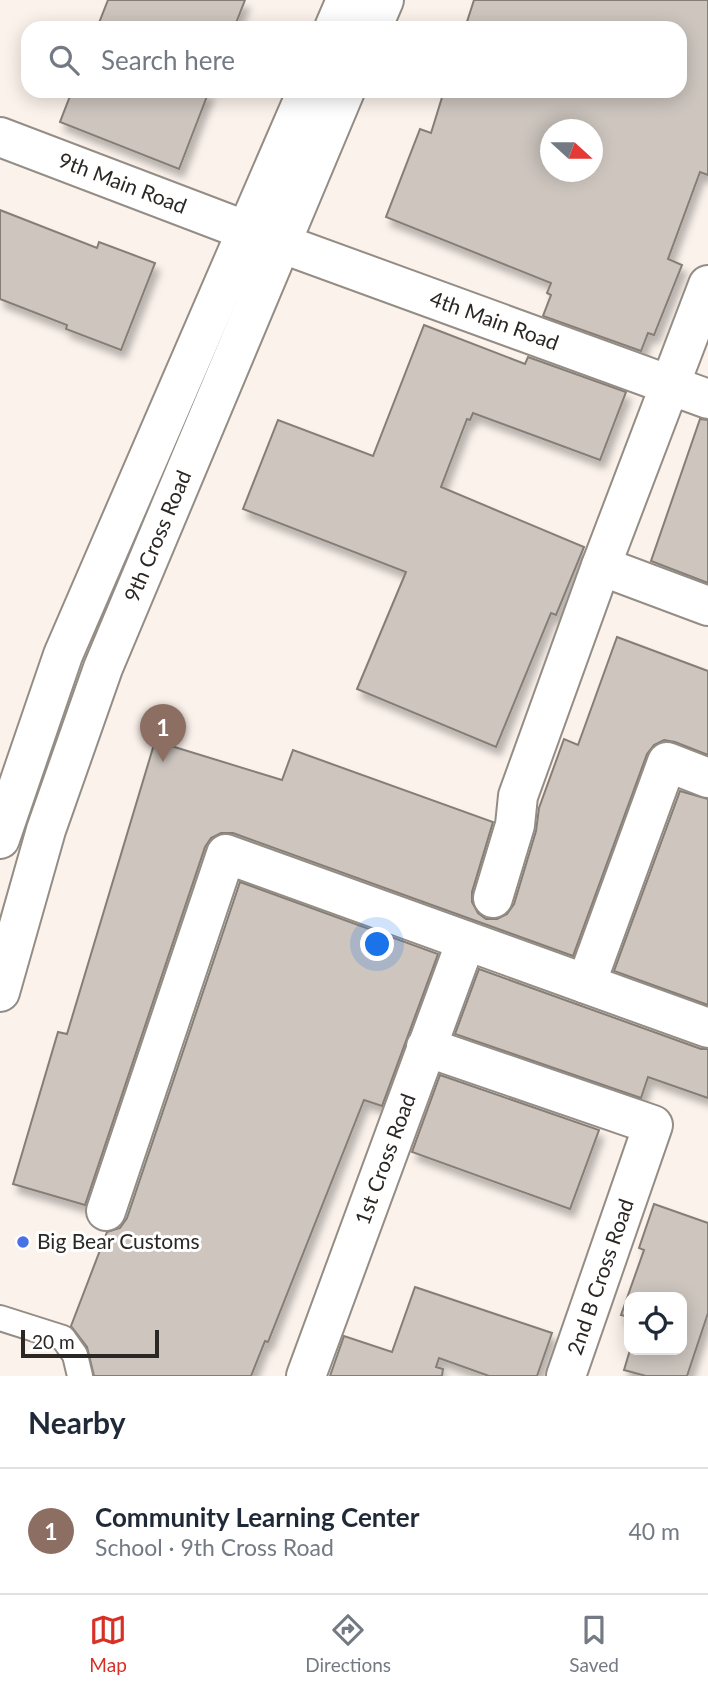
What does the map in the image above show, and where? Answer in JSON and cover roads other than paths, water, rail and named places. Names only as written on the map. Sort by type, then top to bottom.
[{"type":"street","points":[[337,21],[346,0]]},
{"type":"street","points":[[375,21],[384,0]]},
{"type":"street","name":"9th Cross Road","points":[[0,992],[46,830],[103,668],[263,237],[305,98]]},
{"type":"street","name":"9th Cross Road","points":[[0,839],[63,654],[263,237],[341,98]]},
{"type":"street","name":"9th Main Road","points":[[0,136],[263,237]]},
{"type":"street","name":"4th Main Road","points":[[263,237],[708,399]]},
{"type":"street","points":[[493,898],[515,825],[518,796],[668,385],[708,285]]},
{"type":"street","points":[[601,566],[708,606]]},
{"type":"street","points":[[586,984],[667,762],[708,778]]},
{"type":"street","points":[[106,1212],[226,854],[708,1028]]},
{"type":"street","name":"1st Cross Road","points":[[306,1376],[466,942]]},
{"type":"street","name":"2nd B Cross Road","points":[[426,1048],[653,1125],[566,1376]]},
{"type":"lane","points":[[0,1318],[63,1338],[75,1355],[80,1376]]},
{"type":"place","name":"Community Learning Center","points":[[163,762]]},
{"type":"place","name":"Big Bear Customs","points":[[23,1242]]}]
